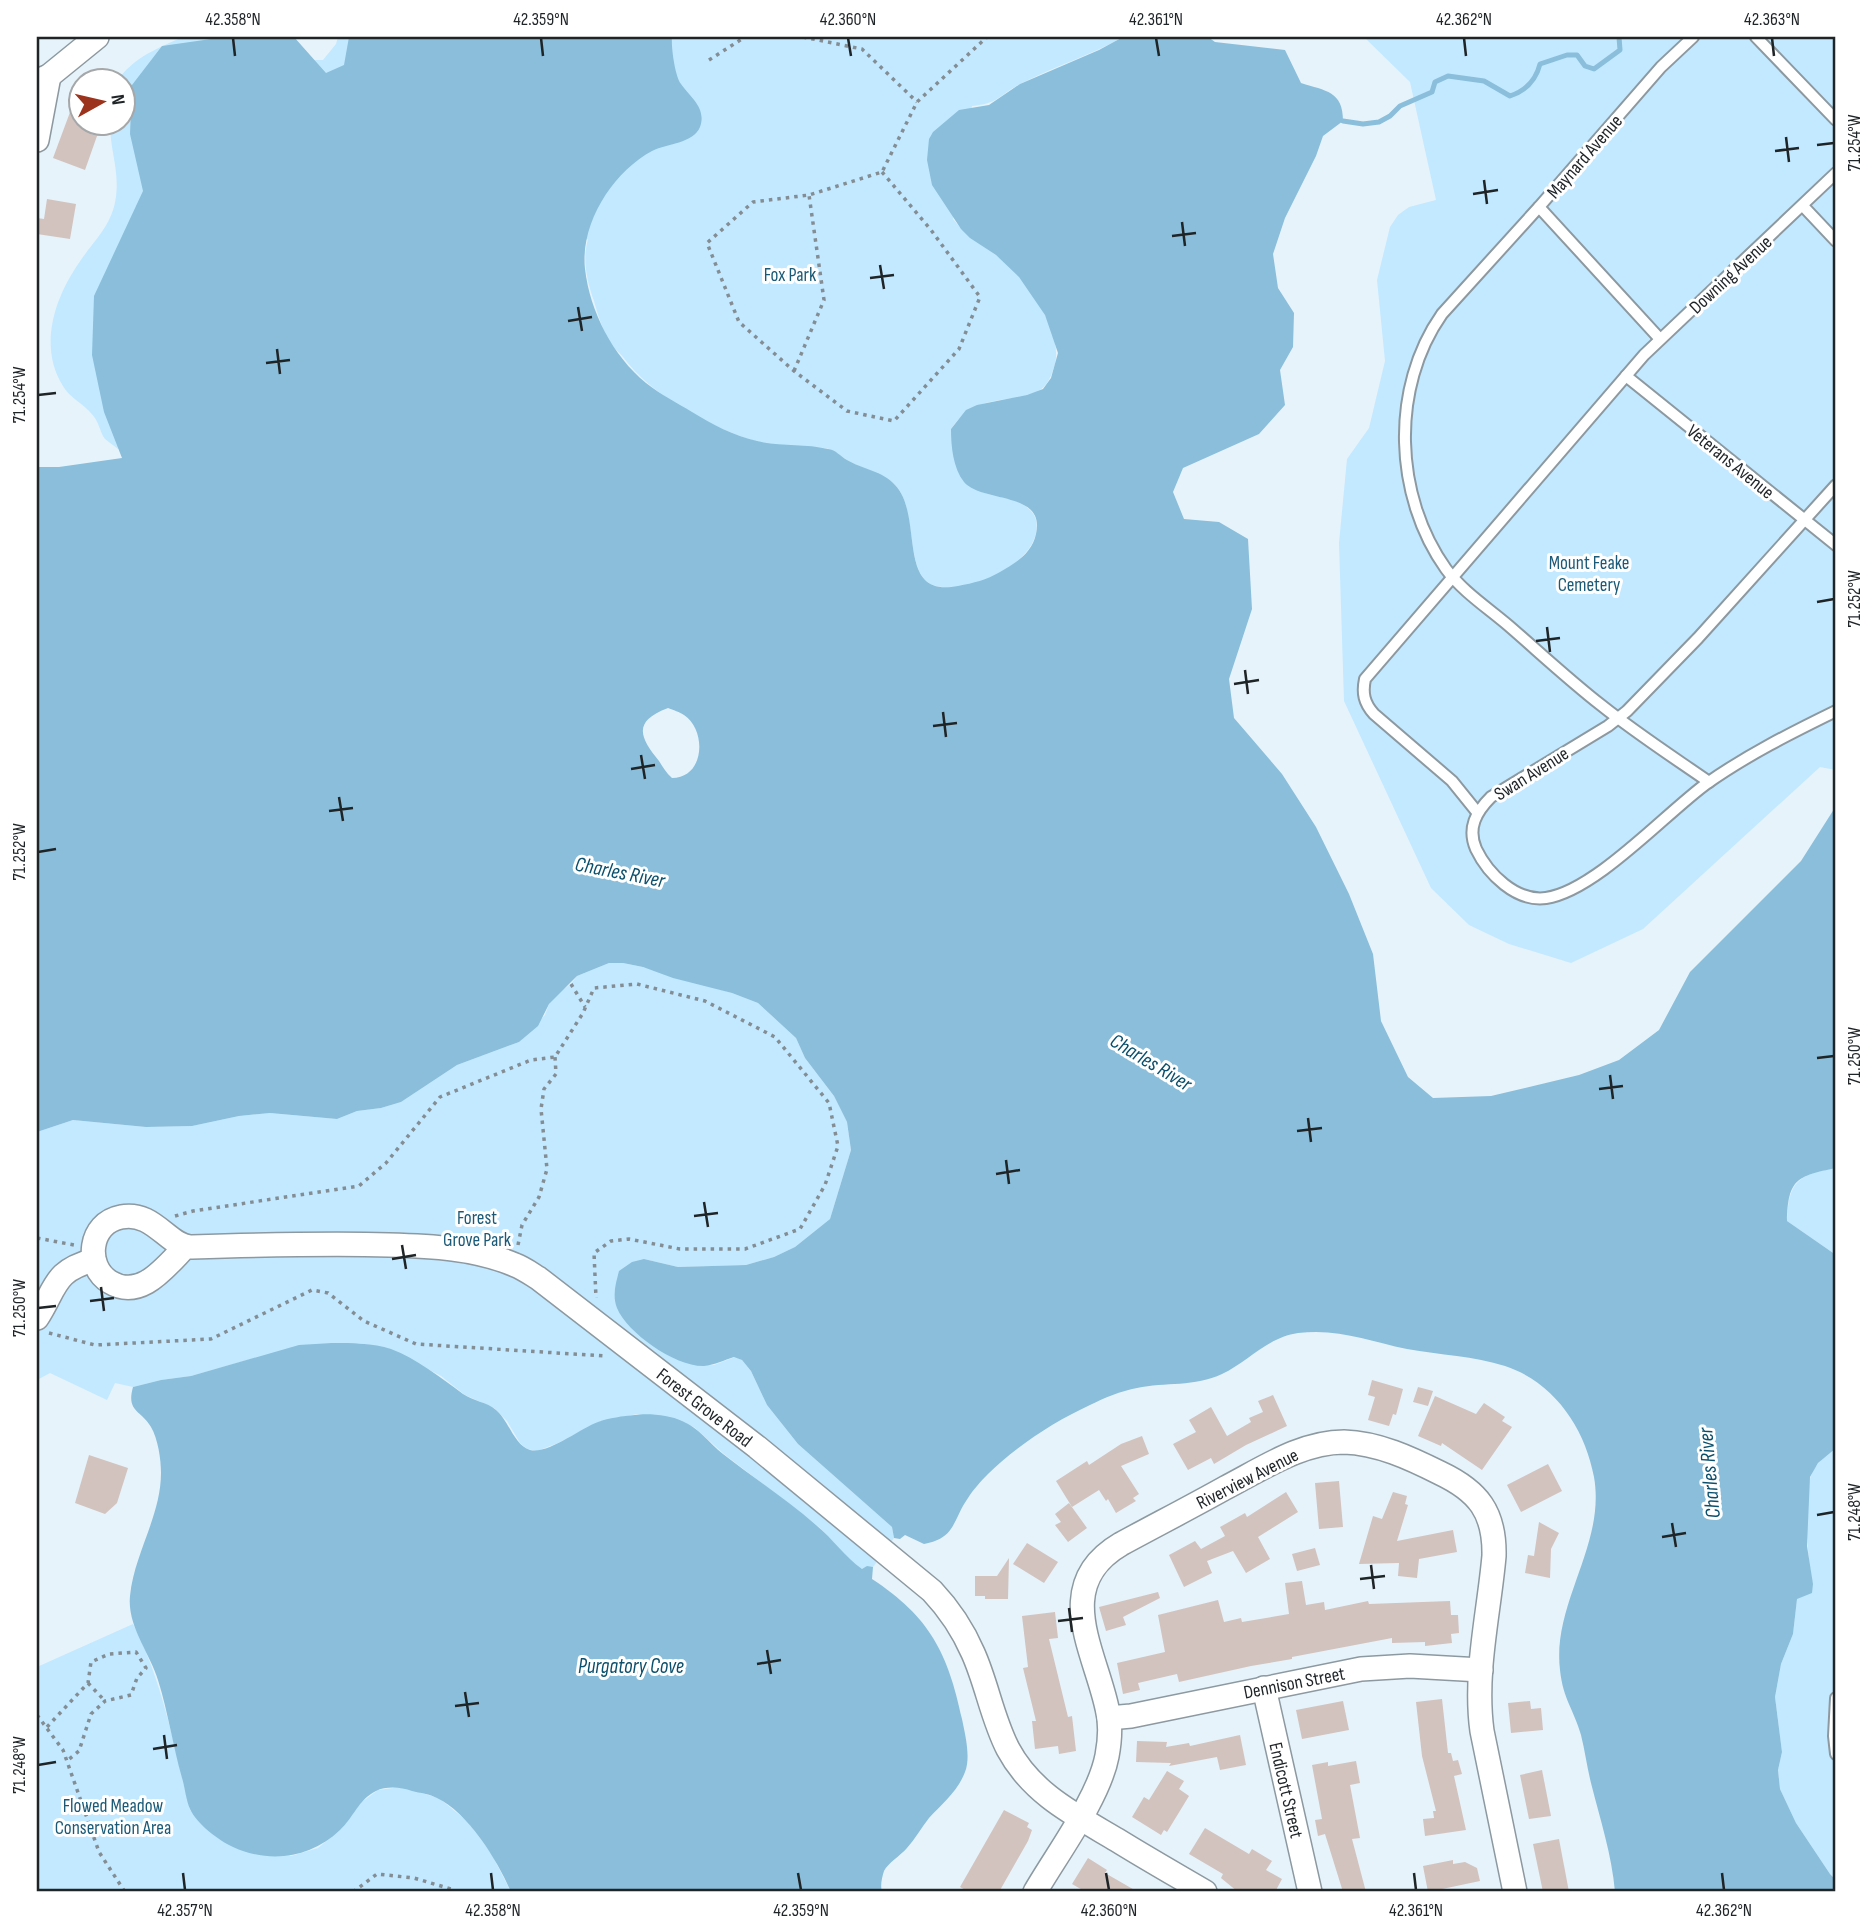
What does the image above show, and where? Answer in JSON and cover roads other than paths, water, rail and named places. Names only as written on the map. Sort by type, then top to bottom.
[{"type":"street","points":[[37,140],[43,78],[97,37]]},
{"type":"street","points":[[137,1217],[159,1228],[185,1247],[149,1282],[134,1287],[121,1287],[109,1282],[99,1271],[94,1254],[100,1231],[116,1218],[137,1217]]},
{"type":"street","name":"Forest Grove Road","points":[[185,1247],[345,1243],[419,1246],[468,1252],[513,1264],[538,1278],[757,1447],[932,1591],[956,1620],[974,1655],[999,1729],[1016,1762],[1039,1790],[1079,1818],[1205,1892]]},
{"type":"street","points":[[43,1326],[51,1289],[65,1271],[94,1254]]},
{"type":"street","name":"Riverview Avenue","points":[[1035,1892],[1096,1789],[1105,1764],[1109,1717],[1085,1637],[1082,1618],[1085,1589],[1102,1558],[1121,1544],[1273,1463],[1307,1448],[1324,1444],[1362,1444],[1399,1454],[1465,1485],[1483,1505],[1491,1524],[1495,1545],[1479,1696],[1482,1731],[1515,1892]]},
{"type":"street","name":"Dennison Street","points":[[1109,1717],[1130,1716],[1346,1671],[1377,1667],[1481,1670]]},
{"type":"street","name":"Endicott Street","points":[[1264,1688],[1310,1892]]},
{"type":"lane","name":"Maynard Avenue","points":[[1660,339],[1539,207],[1661,67],[1693,37]]},
{"type":"lane","points":[[1756,37],[1836,120]]},
{"type":"lane","name":"Downing Avenue","points":[[1477,812],[1452,781],[1367,707],[1364,698],[1365,679],[1660,339],[1836,173]]},
{"type":"lane","points":[[1803,205],[1836,241]]},
{"type":"lane","points":[[1539,207],[1442,314],[1424,345],[1411,383],[1405,440],[1411,487],[1424,531],[1452,576],[1618,719],[1709,782]]},
{"type":"lane","name":"Veterans Avenue","points":[[1626,376],[1836,545]]},
{"type":"lane","name":"Swan Avenue","points":[[1836,485],[1698,638],[1618,719],[1499,790],[1477,812],[1472,836],[1479,854],[1493,873],[1519,893],[1540,898],[1549,897],[1572,889],[1603,870],[1709,782],[1779,739],[1836,711]]},
{"type":"lane","points":[[1836,1698],[1836,1754]]},
{"type":"water","name":"Charles River","points":[[225,37],[294,37],[326,73],[344,65],[349,37],[672,37],[677,75],[699,108],[702,120],[692,137],[652,151],[624,172],[612,185],[594,217],[588,234],[585,269],[592,301],[605,332],[623,360],[646,383],[715,425],[757,441],[831,450],[890,480],[904,499],[918,568],[925,580],[938,587],[958,586],[990,577],[1017,561],[1031,547],[1037,520],[1032,511],[1022,504],[984,493],[964,482],[955,464],[951,429],[966,410],[977,405],[1043,389],[1051,378],[1058,353],[1045,315],[1019,277],[996,255],[961,229],[932,185],[927,160],[929,139],[933,132],[959,110],[989,105],[1020,84],[1123,37],[1208,37],[1215,42],[1285,50],[1301,83],[1325,91],[1336,98],[1343,121],[1323,136],[1285,218],[1273,254],[1278,288],[1294,313],[1293,347],[1280,370],[1285,405],[1259,434],[1183,468],[1173,492],[1184,519],[1219,522],[1248,539],[1252,609],[1229,679],[1234,718],[1282,774],[1316,827],[1349,894],[1373,954],[1381,1021],[1408,1077],[1433,1098],[1491,1096],[1579,1075],[1619,1060],[1659,1030],[1690,972],[1801,861],[1836,806],[1836,1168],[1812,1174],[1797,1182],[1790,1196],[1787,1221],[1836,1255],[1836,1448],[1818,1463],[1810,1477],[1807,1546],[1812,1593],[1797,1599],[1793,1634],[1781,1664],[1775,1697],[1782,1752],[1778,1770],[1780,1789],[1796,1823],[1836,1880],[1836,1892],[1615,1892],[1581,1735],[1560,1670],[1564,1621],[1593,1526],[1596,1502],[1594,1477],[1590,1459],[1575,1425],[1552,1395],[1523,1373],[1481,1360],[1407,1349],[1340,1334],[1313,1332],[1287,1335],[1232,1369],[1212,1378],[1125,1391],[1063,1419],[1036,1435],[999,1464],[972,1492],[948,1533],[924,1544],[905,1535],[900,1539],[894,1538],[892,1527],[798,1444],[767,1405],[751,1371],[742,1360],[734,1357],[704,1366],[693,1365],[667,1355],[642,1338],[622,1318],[615,1298],[619,1271],[632,1262],[644,1259],[678,1267],[746,1265],[774,1257],[795,1247],[830,1219],[851,1150],[847,1122],[834,1096],[805,1058],[796,1038],[758,1003],[643,967],[609,963],[577,976],[549,1004],[538,1026],[519,1042],[457,1065],[401,1102],[381,1108],[357,1111],[337,1119],[270,1113],[239,1116],[192,1126],[146,1127],[73,1120],[37,1132],[37,467],[59,467],[122,458],[104,412],[92,355],[94,296],[143,191],[130,136],[136,136],[136,80],[162,46]],"holes":[[[668,708],[682,714],[696,731],[699,752],[691,770],[683,776],[672,778],[647,744],[643,730],[649,718]]]},
{"type":"water","name":"Purgatory Cove","points":[[332,1343],[377,1346],[410,1358],[463,1394],[496,1410],[520,1443],[530,1450],[545,1449],[591,1425],[611,1418],[646,1414],[677,1419],[694,1428],[723,1454],[805,1516],[862,1569],[873,1567],[872,1579],[909,1608],[933,1638],[943,1656],[965,1732],[967,1753],[967,1766],[962,1779],[907,1848],[888,1865],[881,1884],[882,1892],[511,1892],[481,1839],[460,1815],[434,1797],[398,1788],[376,1791],[360,1804],[345,1825],[329,1839],[316,1847],[290,1855],[247,1852],[227,1844],[203,1826],[193,1815],[189,1805],[158,1680],[135,1629],[130,1607],[132,1580],[157,1504],[161,1473],[159,1449],[153,1432],[131,1401],[133,1387],[191,1376],[299,1345]]},
{"type":"waterway","points":[[1343,121],[1363,124],[1379,122],[1400,106],[1432,92],[1435,82],[1448,76],[1484,81],[1510,96],[1529,84],[1540,64],[1567,55],[1577,55],[1585,66],[1594,69],[1620,50],[1619,37]]},
{"type":"park label","name":"Fox Park","points":[[790,274]]},
{"type":"park label","name":"Mount Feake Cemetery","points":[[1589,573]]},
{"type":"park label","name":"Forest Grove Park","points":[[477,1228]]},
{"type":"park label","name":"Flowed Meadow Conservation Area","points":[[113,1816]]}]
